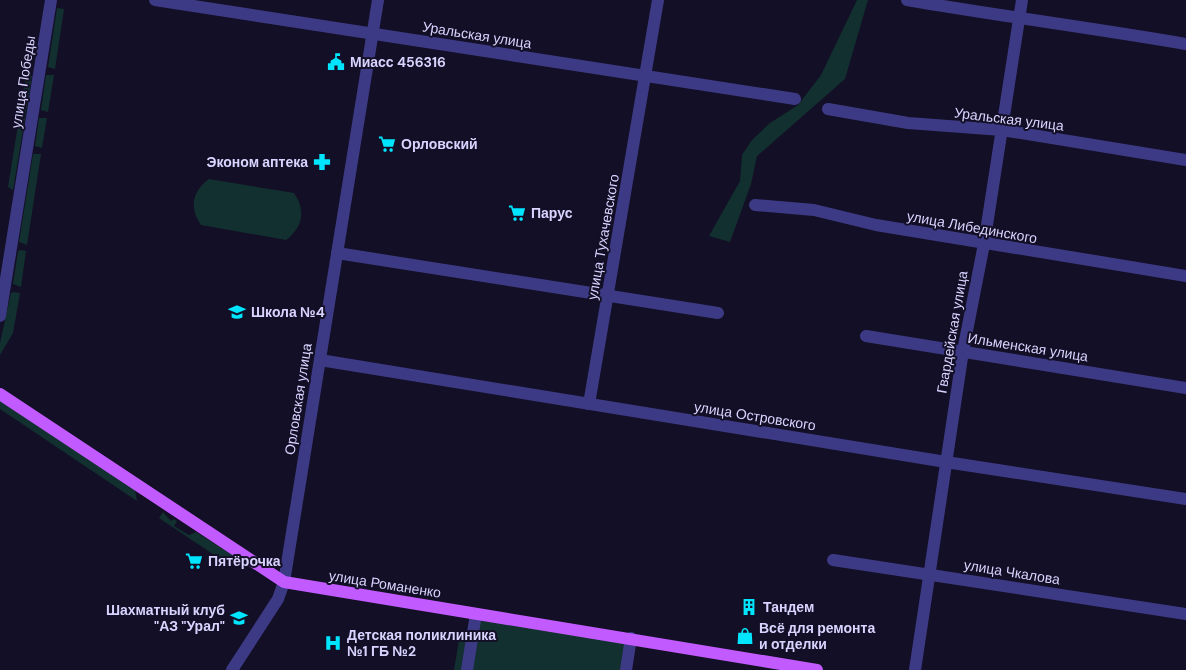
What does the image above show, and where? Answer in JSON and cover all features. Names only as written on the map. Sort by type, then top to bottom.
[{"type":"main road","name":"улица Романенко","points":[[0,394],[284,582],[817,670]]},
{"type":"street","name":"улица Победы","points":[[0,316],[51,0]]},
{"type":"street","name":"Уральская улица","points":[[155,0],[795,99]]},
{"type":"street","name":"Орловская улица","points":[[232,670],[278,600],[284,582],[378,0]]},
{"type":"street","name":"улица Тухачевского","points":[[589,404],[658,0]]},
{"type":"street","points":[[907,0],[1186,44]]},
{"type":"street","name":"Гвардейская улица","points":[[915,670],[962,351],[984,244],[1022,0]]},
{"type":"street","name":"Уральская улица","points":[[828,109],[908,123],[1002,130],[1186,160]]},
{"type":"street","name":"улица Либединского","points":[[755,205],[814,210],[876,225],[1186,276]]},
{"type":"street","points":[[337,253],[718,313]]},
{"type":"street","name":"Ильменская улица","points":[[866,336],[1186,388]]},
{"type":"street","name":"улица Островского","points":[[320,360],[946,462],[1186,499]]},
{"type":"street","name":"улица Чкалова","points":[[833,560],[1186,614]]},
{"type":"street","points":[[467,670],[476,614]]},
{"type":"street","points":[[626,670],[631,638]]},
{"type":"green space","points":[[857,0],[868,0],[845,79],[757,156],[751,184],[730,242],[709,236],[740,181],[742,155],[752,140],[770,123],[798,105],[821,75]]},
{"type":"green space","points":[[57,8],[64,9],[55,69],[48,67]]},
{"type":"green space","points":[[26,75],[32,76],[13,190],[8,187]]},
{"type":"green space","points":[[46,75],[54,75],[48,112],[41,110]]},
{"type":"green space","points":[[39,118],[47,118],[42,148],[35,146]]},
{"type":"green space","points":[[33,154],[41,154],[27,245],[19,242]]},
{"type":"green space","points":[[209,179],[294,193],[298,199],[301,212],[301,218],[296,230],[286,240],[201,225],[195,212],[194,200],[199,189]]},
{"type":"green space","points":[[18,251],[26,251],[21,287],[13,284]]},
{"type":"green space","points":[[11,293],[20,293],[13,333],[0,355],[0,343]]},
{"type":"green space","points":[[0,399],[135,490],[137,501],[0,409]]},
{"type":"green space","points":[[163,512],[171,521],[173,519],[177,521],[174,526],[189,535],[196,532],[239,559],[240,563],[229,565],[159,518]]},
{"type":"green space","points":[[480,620],[626,643],[627,670],[472,670]]},
{"type":"green space","points":[[460,634],[469,642],[463,670],[454,670]]},
{"type":"place","name":"Миасс 456316","points":[[336,62]]},
{"type":"place","name":"Орловский","points":[[387,144]]},
{"type":"place","name":"Эконом аптека","points":[[322,162]]},
{"type":"place","name":"Парус","points":[[517,213]]},
{"type":"place","name":"Школа №4","points":[[237,312]]},
{"type":"place","name":"Пятёрочка","points":[[194,561]]},
{"type":"place","name":"Тандем","points":[[749,607]]},
{"type":"place","name":"Шахматный клуб \"АЗ \"Урал\"","points":[[239,618]]},
{"type":"place","name":"Всё для ремонта и отделки","points":[[745,636]]},
{"type":"place","name":"Детская поликлиника №1 ГБ №2","points":[[333,643]]}]
